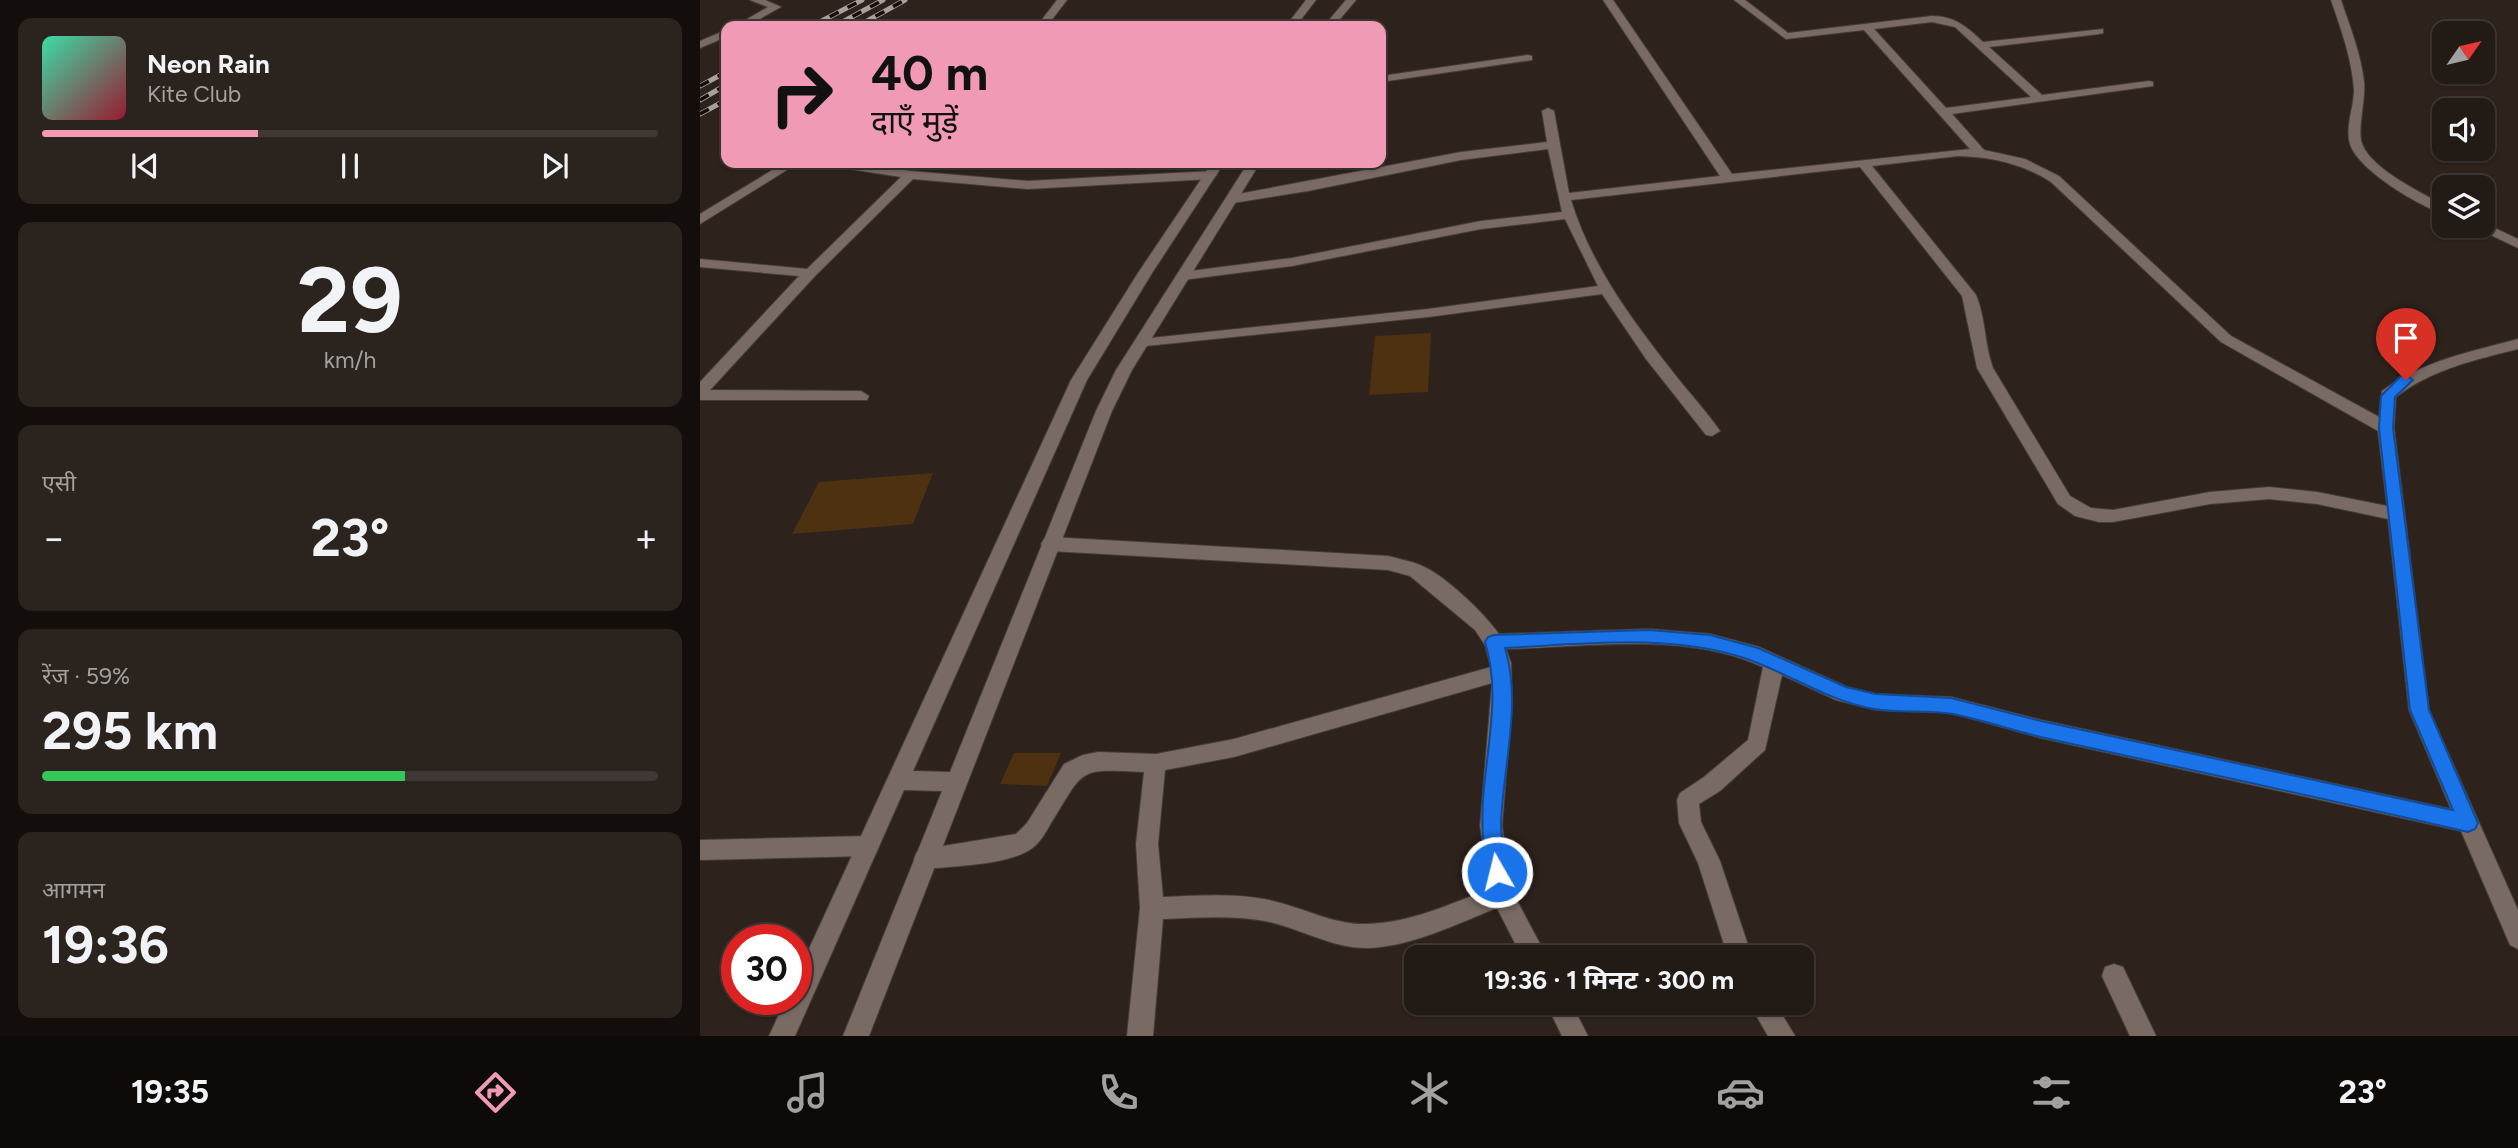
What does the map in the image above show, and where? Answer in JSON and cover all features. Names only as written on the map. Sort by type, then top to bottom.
[{"type":"street","points":[[749,21],[776,7],[755,0]]},
{"type":"street","points":[[1046,21],[1062,0]]},
{"type":"street","points":[[1295,21],[1311,0]]},
{"type":"street","points":[[1333,21],[1351,0]]},
{"type":"street","points":[[1608,0],[1729,179]]},
{"type":"street","points":[[1740,0],[1786,36],[1943,19],[1959,25],[2039,98]]},
{"type":"street","points":[[2336,0],[2358,69],[2360,105],[2354,135],[2358,151],[2381,171],[2432,202]]},
{"type":"street","points":[[1868,28],[1980,153]]},
{"type":"street","points":[[1981,45],[2099,31]]},
{"type":"street","points":[[700,45],[721,35]]},
{"type":"street","points":[[1386,78],[1528,58]]},
{"type":"street","points":[[1944,112],[2150,84]]},
{"type":"street","points":[[1548,110],[1569,215],[1607,289],[1648,353],[1712,431]]},
{"type":"street","points":[[1233,199],[1308,187],[1461,156],[1553,145]]},
{"type":"street","points":[[1566,197],[1927,155],[1980,153],[2024,162],[2055,179],[2226,339],[2273,368],[2386,428]]},
{"type":"street","points":[[1863,163],[1969,295],[1976,307],[1977,351],[1985,368],[2064,500],[2077,511],[2096,517],[2113,516],[2234,495],[2271,493],[2306,496],[2397,515]]},
{"type":"street","points":[[700,220],[784,168]]},
{"type":"street","points":[[867,168],[910,175],[1028,186],[1214,169]]},
{"type":"street","points":[[856,1036],[1104,411],[1141,344],[1251,168]]},
{"type":"street","points":[[782,1036],[1079,380],[1214,169]]},
{"type":"street","points":[[700,393],[810,273],[910,175]]},
{"type":"street","points":[[1183,276],[1292,262],[1481,225],[1569,215]]},
{"type":"street","points":[[2495,233],[2518,244]]},
{"type":"street","points":[[700,263],[810,273]]},
{"type":"street","points":[[1141,344],[1429,313],[1607,289]]},
{"type":"street","points":[[2518,344],[2439,365],[2406,380],[2388,396],[2386,428],[2419,710],[2518,937]]},
{"type":"street","points":[[700,393],[861,396]]},
{"type":"street","points":[[1050,544],[1388,563],[1416,571],[1432,582],[1482,625],[1494,642],[1501,672],[1502,699],[1491,826],[1503,895],[1529,945]]},
{"type":"street","points":[[1494,642],[1649,637],[1710,642],[1752,653],[1843,694],[1876,702],[1951,705],[2041,729],[2468,823]]},
{"type":"street","points":[[1737,945],[1709,861],[1690,823],[1688,800],[1712,784],[1758,744],[1774,663]]},
{"type":"street","points":[[925,859],[1006,848],[1023,842],[1035,830],[1072,771],[1083,764],[1098,761],[1156,763],[1247,745],[1501,672]]},
{"type":"street","points":[[1140,1036],[1152,908],[1147,844],[1149,806],[1156,763]]},
{"type":"street","points":[[898,780],[956,782]]},
{"type":"street","points":[[700,850],[868,846]]},
{"type":"street","points":[[1152,908],[1261,909],[1282,913],[1334,933],[1368,936],[1411,929],[1503,895]]},
{"type":"street","points":[[2115,976],[2143,1036]]},
{"type":"street","points":[[1564,1015],[1575,1036]]},
{"type":"street","points":[[1769,1015],[1782,1036]]},
{"type":"building","points":[[1431,333],[1428,392],[1369,395],[1375,336]]},
{"type":"building","points":[[933,473],[913,524],[792,534],[819,482]]},
{"type":"building","points":[[1014,753],[1061,753],[1047,786],[1000,784]]},
{"type":"railway","points":[[822,21],[862,0]]},
{"type":"railway","points":[[844,21],[883,0]]},
{"type":"railway","points":[[867,21],[905,0]]},
{"type":"railway","points":[[700,86],[721,75]]},
{"type":"railway","points":[[700,100],[721,88]]},
{"type":"railway","points":[[700,114],[721,103]]},
{"type":"route","points":[[1497,872],[1491,826],[1502,699],[1501,663],[1494,642],[1569,638],[1649,637],[1710,642],[1752,653],[1843,694],[1876,702],[1951,705],[2041,729],[2468,823],[2419,710],[2386,428],[2388,396],[2406,380]]}]
